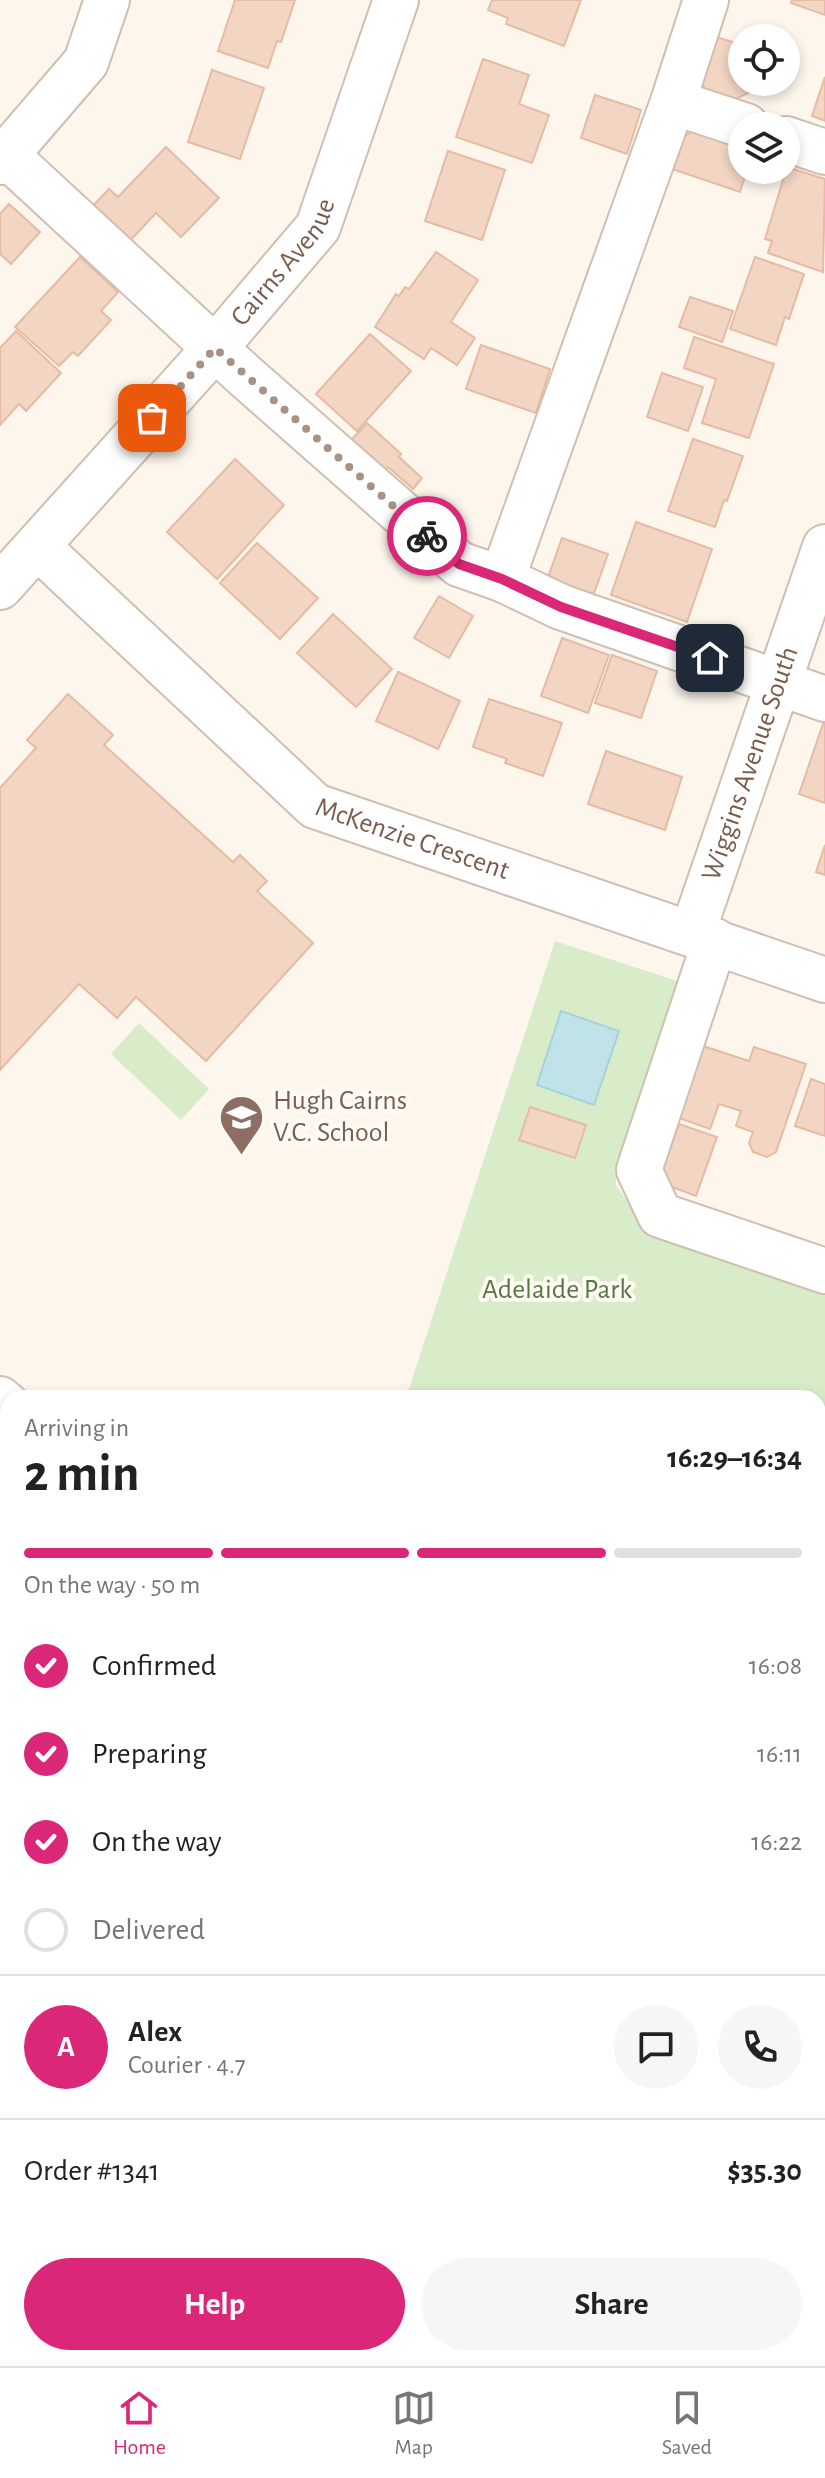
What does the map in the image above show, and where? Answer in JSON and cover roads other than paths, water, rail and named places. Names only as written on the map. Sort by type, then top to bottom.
[{"type":"street","points":[[107,0],[86,62],[3,158],[459,564],[502,579],[561,607],[825,699]]},
{"type":"street","name":"Cairns Avenue","points":[[0,587],[215,348],[318,227],[396,0]]},
{"type":"street","points":[[502,579],[673,102],[706,0]]},
{"type":"street","points":[[673,102],[728,120]]},
{"type":"street","points":[[800,144],[825,152]]},
{"type":"street","name":"McKenzie Crescent","points":[[38,547],[315,806],[825,980]]},
{"type":"street","name":"Wiggins Avenue South","points":[[825,547],[778,683],[639,1170],[660,1215],[825,1271]]},
{"type":"water","points":[[561,1011],[619,1031],[594,1105],[537,1085]]},
{"type":"place","name":"Hugh Cairns V.C. School","points":[[242,1156]]},
{"type":"park label","name":"Adelaide Park","points":[[557,1290]]}]
